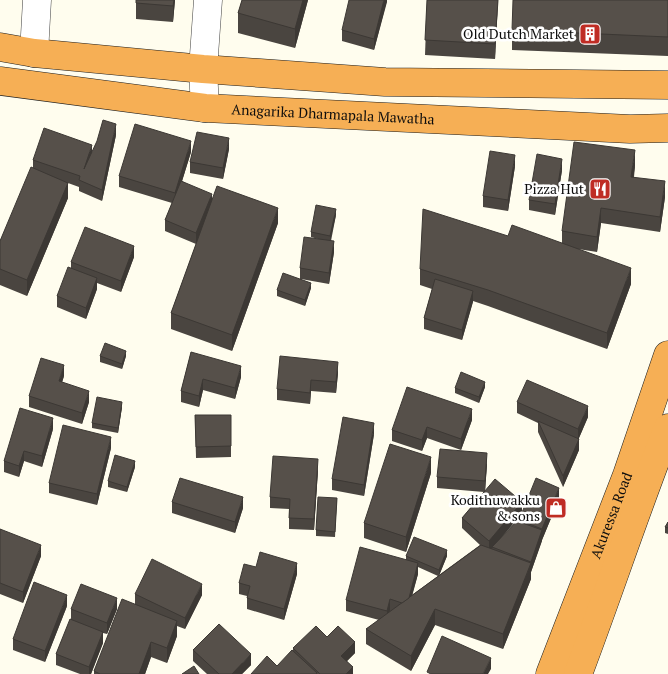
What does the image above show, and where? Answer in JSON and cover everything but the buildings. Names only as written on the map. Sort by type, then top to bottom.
[{"type":"highway","points":[[0,47],[34,53],[203,69],[385,82],[668,86]]},
{"type":"highway","name":"Anagarika Dharmapala Mawatha","points":[[0,81],[205,108],[656,128]]},
{"type":"highway","points":[[656,128],[668,144]]},
{"type":"highway","name":"Akuressa Road","points":[[550,674],[626,475],[668,355]]},
{"type":"highway","name":"Akuressa Road","points":[[578,674],[668,428]]},
{"type":"street","points":[[34,53],[37,0]]},
{"type":"street","points":[[205,108],[203,69],[208,0]]},
{"type":"place","name":"Old Dutch Market","points":[[590,34]]},
{"type":"place","name":"Pizza Hut","points":[[600,189]]},
{"type":"place","name":"Kodithuwakku & sons","points":[[556,508]]}]
